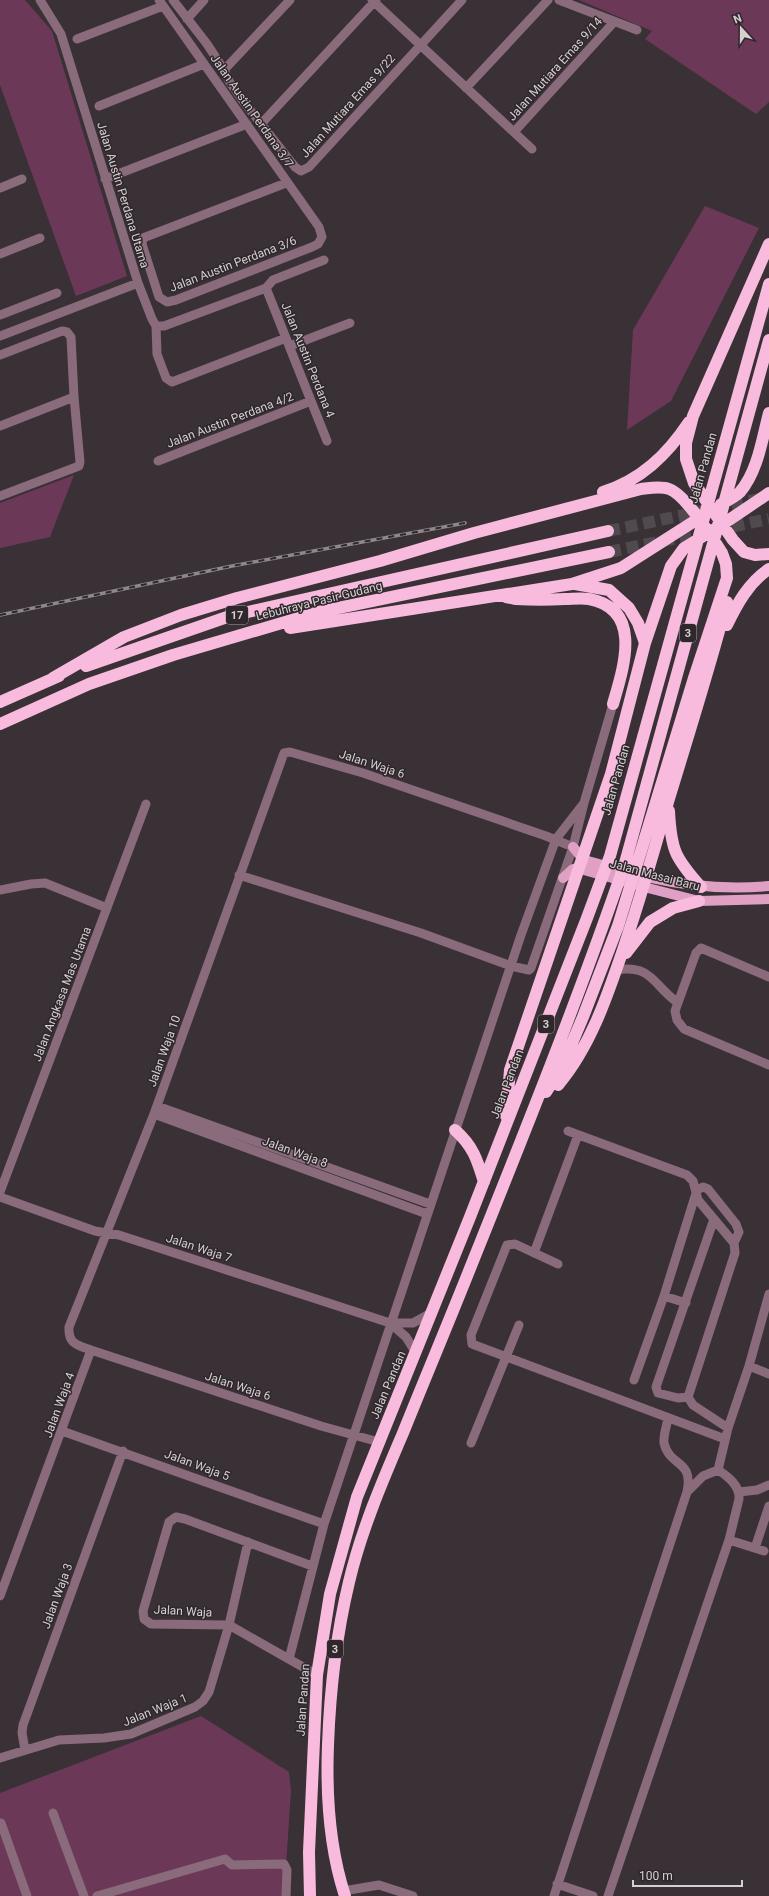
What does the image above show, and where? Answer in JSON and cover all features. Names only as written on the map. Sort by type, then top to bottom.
[{"type":"highway","points":[[769,244],[693,416],[686,444],[686,459],[694,483],[733,540],[744,552],[755,556],[769,554]]},
{"type":"highway","name":"Jalan Pandan","points":[[310,1896],[309,1852],[317,1675],[330,1594],[357,1497],[484,1182],[610,856],[769,284]]},
{"type":"highway","name":"3","points":[[344,1893],[338,1876],[329,1821],[327,1774],[330,1697],[335,1650],[349,1582],[369,1513],[531,1117],[605,921],[625,863],[768,342]]},
{"type":"highway","points":[[237,636],[572,584],[621,568],[739,493],[754,469],[769,413]]},
{"type":"highway","points":[[53,678],[124,637],[181,615],[237,598],[380,561],[474,533],[626,483],[640,475],[666,452],[693,416]]},
{"type":"highway","points":[[474,533],[641,489],[658,487],[669,488],[680,494],[722,553],[726,564],[727,578],[731,588],[714,652],[646,882],[617,967],[601,1009],[573,1067],[531,1117]]},
{"type":"highway","points":[[504,1131],[510,1070],[611,774],[645,643],[673,562],[684,548],[769,493]]},
{"type":"highway","name":"Lebuhraya Pasir Gudang","points":[[0,702],[53,678],[128,650],[230,616],[608,530]]},
{"type":"highway","name":"Lebuhraya Pasir Gudang","points":[[0,724],[89,684],[173,655],[319,612],[609,552]]},
{"type":"highway","points":[[714,652],[735,608],[750,586],[769,569]]},
{"type":"highway","points":[[531,1117],[562,1067],[584,1017],[618,926],[727,578]]},
{"type":"highway","points":[[572,584],[609,590],[629,608],[638,623],[645,643]]},
{"type":"highway","points":[[494,595],[516,599],[588,599],[606,605],[620,619],[626,637],[626,650],[613,704]]},
{"type":"highway","points":[[669,800],[670,838],[677,857],[701,887]]},
{"type":"highway","points":[[617,967],[650,922],[673,908],[698,901]]},
{"type":"highway","points":[[455,1130],[466,1140],[475,1154],[484,1182]]},
{"type":"main road","name":"Jalan Masai Baru","points":[[573,847],[583,859],[698,901],[769,899]]},
{"type":"main road","name":"Jalan Masai Baru","points":[[563,878],[573,869],[577,868],[646,882],[701,887],[752,888],[769,886]]},
{"type":"street","name":"Jalan Austin Perdana Utama","points":[[0,336],[138,283],[61,34],[40,0]]},
{"type":"street","points":[[174,0],[207,44],[224,70],[229,81],[262,124],[374,1],[532,149]]},
{"type":"street","points":[[187,19],[204,0]]},
{"type":"street","points":[[224,70],[290,0]]},
{"type":"street","points":[[420,45],[462,0]]},
{"type":"street","points":[[466,88],[548,0]]},
{"type":"street","points":[[559,0],[637,30]]},
{"type":"street","points":[[77,39],[161,3]]},
{"type":"street","name":"Jalan Austin Perdana 3/7","points":[[161,3],[319,227],[322,237]]},
{"type":"street","name":"Jalan Mutiara Emas 9/14","points":[[514,132],[614,22]]},
{"type":"street","name":"Jalan Mutiara Emas 9/22","points":[[262,124],[294,167],[301,171],[304,170],[420,45]]},
{"type":"street","points":[[99,106],[204,64]]},
{"type":"street","points":[[105,179],[247,124]]},
{"type":"street","points":[[0,188],[22,180]]},
{"type":"street","name":"Jalan Austin Perdana 3/6","points":[[286,182],[142,238],[141,241],[159,297],[167,302],[176,300],[312,247],[318,244],[322,237]]},
{"type":"street","points":[[0,254],[40,238]]},
{"type":"street","points":[[156,326],[164,326],[266,288],[273,280],[324,260]]},
{"type":"street","points":[[138,283],[156,326],[157,354],[168,380],[174,381],[288,342],[350,323]]},
{"type":"street","name":"Jalan Austin Perdana 4","points":[[266,288],[327,441]]},
{"type":"street","points":[[0,315],[58,293]]},
{"type":"street","points":[[0,355],[62,331],[67,332],[71,337],[74,397],[80,462],[79,466],[0,496]]},
{"type":"street","points":[[0,426],[74,397]]},
{"type":"street","name":"Jalan Austin Perdana 4/2","points":[[158,461],[311,401]]},
{"type":"street","points":[[239,876],[421,933],[511,966],[527,970],[532,968],[573,847],[584,803],[613,704]]},
{"type":"street","name":"Jalan Waja 6","points":[[239,876],[284,753],[290,752],[363,773],[556,839],[573,847]]},
{"type":"street","points":[[289,1659],[324,1524],[426,1214],[511,966],[556,839],[584,803]]},
{"type":"street","name":"Jalan Angkasa Mas Utama","points":[[0,1192],[146,804]]},
{"type":"street","points":[[565,827],[572,828],[576,836]]},
{"type":"street","name":"Jalan Waja 10","points":[[105,1233],[156,1110],[239,876]]},
{"type":"street","points":[[0,890],[45,883],[107,908]]},
{"type":"street","points":[[769,977],[701,948],[696,953],[676,1007],[677,1020],[684,1029],[769,1065]]},
{"type":"street","points":[[617,967],[642,971],[652,978],[676,1007]]},
{"type":"street","name":"Jalan Waja 8","points":[[156,1110],[430,1204]]},
{"type":"street","name":"Jalan Waja 8","points":[[156,1110],[426,1214]]},
{"type":"street","points":[[568,1131],[687,1175],[693,1181],[697,1190],[698,1200],[734,1243],[736,1253],[688,1397]]},
{"type":"street","points":[[534,1253],[578,1135]]},
{"type":"street","points":[[634,1380],[664,1296],[697,1190],[703,1187],[708,1189],[736,1224],[739,1232],[734,1243]]},
{"type":"street","name":"Jalan Waja 7","points":[[0,1197],[95,1231],[119,1235],[390,1323],[413,1323],[431,1313]]},
{"type":"street","points":[[688,1397],[678,1398],[658,1392],[656,1389],[714,1219]]},
{"type":"street","points":[[91,1350],[74,1343],[68,1336],[69,1327],[105,1233]]},
{"type":"street","points":[[558,1264],[515,1244],[507,1245],[471,1335],[470,1340],[472,1344],[725,1439]]},
{"type":"street","points":[[718,1470],[728,1428],[766,1314],[769,1294]]},
{"type":"street","points":[[664,1296],[686,1304]]},
{"type":"street","name":"Jalan Waja 7","points":[[390,1323],[406,1337],[416,1353]]},
{"type":"street","points":[[471,1443],[520,1325]]},
{"type":"street","name":"Jalan Waja 6","points":[[91,1350],[321,1426],[379,1442]]},
{"type":"street","name":"Jalan Waja 4","points":[[0,1596],[91,1350]]},
{"type":"street","points":[[749,1366],[769,1374]]},
{"type":"street","points":[[688,1397],[693,1405],[728,1428]]},
{"type":"street","points":[[554,1896],[690,1480],[688,1472],[670,1456],[664,1442],[668,1418]]},
{"type":"street","name":"Jalan Waja 5","points":[[62,1431],[123,1451],[324,1524]]},
{"type":"street","name":"Jalan Waja 3","points":[[25,1750],[22,1733],[23,1725],[123,1451]]},
{"type":"street","points":[[687,1492],[703,1476],[718,1470]]},
{"type":"street","points":[[608,1896],[640,1806],[729,1540],[740,1492],[729,1478],[718,1470]]},
{"type":"street","points":[[740,1492],[757,1490],[769,1485]]},
{"type":"street","points":[[755,1548],[769,1506]]},
{"type":"street","name":"Jalan Waja","points":[[248,1542],[185,1518],[176,1517],[169,1522],[143,1611],[144,1619],[151,1624],[229,1625],[317,1675]]},
{"type":"street","points":[[729,1540],[764,1551]]},
{"type":"street","points":[[248,1542],[312,1566]]},
{"type":"street","name":"Jalan Waja 1","points":[[0,1758],[59,1740],[104,1738],[131,1734],[195,1707],[203,1701],[209,1692],[229,1625],[248,1542]]},
{"type":"street","points":[[53,1813],[84,1896]]},
{"type":"street","points":[[1,1823],[27,1896]]},
{"type":"street","points":[[97,1896],[225,1859],[232,1865],[284,1864],[287,1870],[286,1896]]},
{"type":"street","points":[[557,1884],[593,1896]]},
{"type":"street","points":[[344,1893],[379,1885],[413,1896]]},
{"type":"shaded area","points":[[0,0],[25,0],[52,31],[127,276],[76,296],[0,85]]},
{"type":"shaded area","points":[[579,0],[769,0],[769,102],[756,114],[645,39],[652,31]]},
{"type":"shaded area","points":[[705,206],[759,228],[671,401],[627,430],[633,330]]},
{"type":"shaded area","points":[[74,475],[50,537],[0,548],[0,503]]},
{"type":"shaded area","points":[[201,1716],[289,1772],[291,1791],[284,1896],[0,1896],[0,1793]]},
{"type":"tunnel","points":[[608,531],[759,499]]},
{"type":"tunnel","points":[[609,552],[769,519]]},
{"type":"railway","points":[[0,615],[232,566],[465,523]]}]
